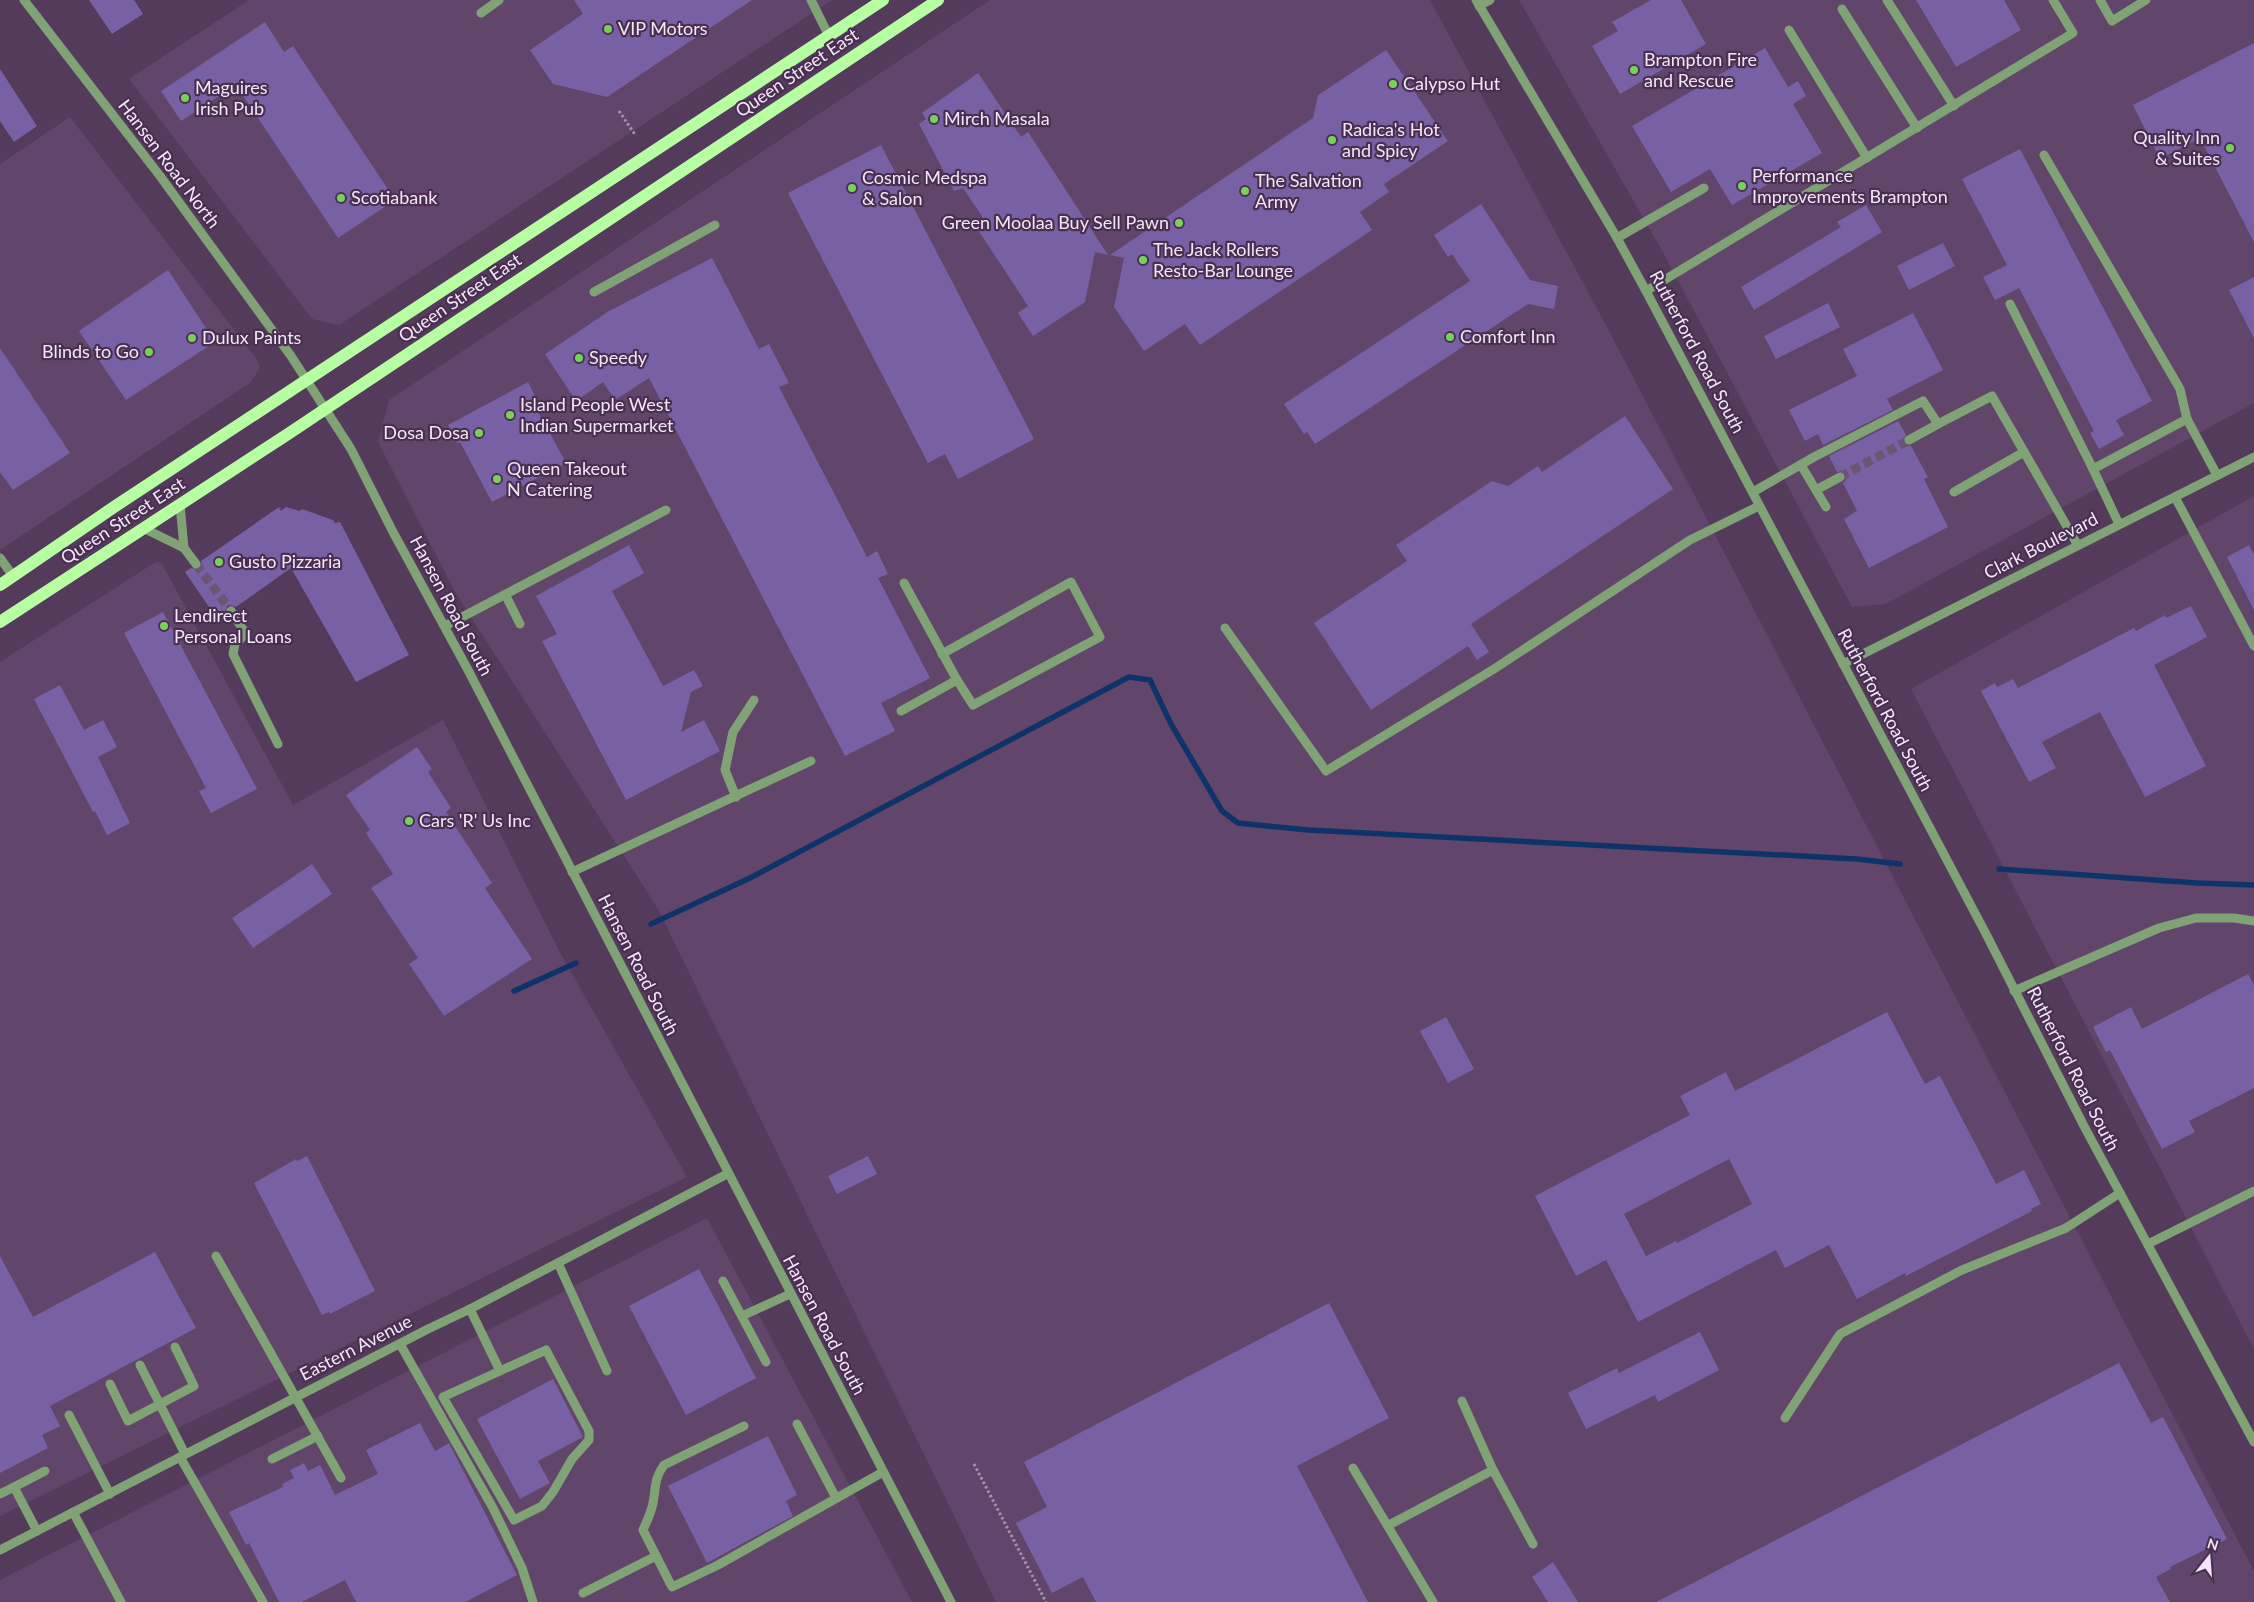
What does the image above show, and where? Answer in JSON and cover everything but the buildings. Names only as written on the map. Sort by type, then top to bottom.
[{"type":"main road","name":"Queen Street East","points":[[0,585],[114,507],[882,0]]},
{"type":"main road","name":"Queen Street East","points":[[0,622],[325,409],[938,0]]},
{"type":"street","name":"Hansen Road North","points":[[24,0],[160,176],[286,349]]},
{"type":"street","points":[[481,13],[499,0]]},
{"type":"street","points":[[810,0],[828,36]]},
{"type":"street","points":[[1477,3],[1490,0]]},
{"type":"street","points":[[1887,0],[1954,106]]},
{"type":"street","points":[[1646,291],[2073,33],[2053,0]]},
{"type":"street","points":[[2100,0],[2112,21],[2146,0]]},
{"type":"street","name":"Rutherford Road South","points":[[1477,3],[1617,238],[1646,291],[2120,1193],[2254,1442]]},
{"type":"street","points":[[1842,10],[1917,128]]},
{"type":"street","points":[[1790,30],[1868,158]]},
{"type":"street","points":[[2044,155],[2180,388],[2187,419],[2217,475]]},
{"type":"street","points":[[1617,238],[1704,188]]},
{"type":"street","points":[[594,292],[715,226]]},
{"type":"street","points":[[2010,304],[2119,524]]},
{"type":"street","name":"Hansen Road South","points":[[286,349],[351,449],[951,1602]]},
{"type":"street","points":[[1909,440],[1992,396],[2077,544]]},
{"type":"street","points":[[1753,492],[1923,401],[1938,424]]},
{"type":"street","points":[[2093,469],[2187,419]]},
{"type":"street","points":[[1954,492],[2024,452]]},
{"type":"street","name":"Clark Boulevard","points":[[1843,664],[2254,456]]},
{"type":"street","points":[[1801,465],[1826,507]]},
{"type":"street","points":[[1816,490],[1840,477]]},
{"type":"street","points":[[2175,496],[2254,646]]},
{"type":"street","points":[[180,504],[184,548]]},
{"type":"street","points":[[1225,628],[1326,771],[1494,668],[1690,540],[1759,506]]},
{"type":"street","points":[[444,626],[506,596],[666,510]]},
{"type":"street","points":[[143,528],[184,548],[196,564]]},
{"type":"street","points":[[0,558],[13,576]]},
{"type":"street","points":[[904,583],[942,654],[973,705],[1100,637],[1071,582],[942,654]]},
{"type":"street","points":[[506,596],[520,624]]},
{"type":"street","points":[[230,611],[246,634],[235,644],[233,654],[278,744]]},
{"type":"street","points":[[901,710],[957,680]]},
{"type":"street","points":[[736,797],[725,770],[733,732],[754,700]]},
{"type":"street","points":[[572,872],[811,761]]},
{"type":"street","points":[[2014,991],[2159,928],[2196,918],[2234,918],[2253,922]]},
{"type":"street","name":"Eastern Avenue","points":[[0,1550],[470,1309],[727,1174]]},
{"type":"street","points":[[2148,1244],[2254,1192]]},
{"type":"street","points":[[1785,1418],[1840,1334],[1962,1270],[2066,1228],[2120,1193]]},
{"type":"street","points":[[216,1256],[341,1478]]},
{"type":"street","points":[[558,1263],[607,1370]]},
{"type":"street","points":[[723,1281],[766,1362]]},
{"type":"street","points":[[742,1316],[790,1294]]},
{"type":"street","points":[[470,1309],[500,1370]]},
{"type":"street","points":[[400,1344],[493,1508],[522,1568],[533,1602]]},
{"type":"street","points":[[110,1384],[128,1421],[194,1386],[175,1346]]},
{"type":"street","points":[[546,1350],[589,1431],[588,1440],[572,1459],[554,1492],[542,1506],[514,1520],[443,1397],[500,1370],[546,1350]]},
{"type":"street","points":[[140,1366],[183,1456],[263,1602]]},
{"type":"street","points":[[1462,1401],[1494,1470],[1533,1544]]},
{"type":"street","points":[[69,1415],[110,1494]]},
{"type":"street","points":[[797,1424],[836,1498]]},
{"type":"street","points":[[744,1426],[664,1465],[658,1473],[654,1484],[653,1502],[642,1530],[672,1587],[718,1565],[883,1472]]},
{"type":"street","points":[[272,1459],[318,1436]]},
{"type":"street","points":[[1352,1468],[1389,1525],[1433,1602]]},
{"type":"street","points":[[1389,1525],[1494,1470]]},
{"type":"street","points":[[0,1494],[45,1471]]},
{"type":"street","points":[[14,1487],[37,1531]]},
{"type":"street","points":[[73,1512],[121,1602]]},
{"type":"street","points":[[583,1592],[656,1556]]},
{"type":"path","points":[[620,111],[636,136]]},
{"type":"path","points":[[974,1464],[1046,1602]]},
{"type":"shaded area","points":[[249,0],[832,0],[339,325],[312,319],[129,79]]},
{"type":"shaded area","points":[[990,0],[1430,0],[1607,327],[2254,1571],[2254,1602],[996,1602],[658,909],[455,592],[378,442],[389,400]]},
{"type":"shaded area","points":[[1519,0],[2254,0],[2254,403],[1886,604],[1852,607],[1666,258]]},
{"type":"shaded area","points":[[70,117],[256,358],[260,368],[250,383],[0,550],[0,164]]},
{"type":"shaded area","points":[[2254,496],[2254,1349],[1911,689]]},
{"type":"shaded area","points":[[157,561],[162,564],[293,805],[443,720],[561,954],[687,1177],[0,1516],[0,662]]},
{"type":"shaded area","points":[[707,1218],[912,1602],[0,1602],[0,1580]]},
{"type":"waterway","points":[[651,924],[750,878],[1129,677],[1150,680],[1171,724],[1222,811],[1238,823],[1308,830],[1857,859],[1900,864]]},
{"type":"waterway","points":[[1999,869],[2197,883],[2254,885]]},
{"type":"waterway","points":[[514,991],[576,963]]},
{"type":"tunnel","points":[[1840,477],[1909,440]]},
{"type":"tunnel","points":[[196,564],[231,611]]},
{"type":"place","name":"VIP Motors","points":[[608,29]]},
{"type":"place","name":"Brampton Fire and Rescue","points":[[1634,70]]},
{"type":"place","name":"Calypso Hut","points":[[1393,84]]},
{"type":"place","name":"Maguires Irish Pub","points":[[185,98]]},
{"type":"place","name":"Mirch Masala","points":[[934,119]]},
{"type":"place","name":"Radica's Hot and Spicy","points":[[1332,140]]},
{"type":"place","name":"Quality Inn & Suites","points":[[2230,148]]},
{"type":"place","name":"Performance Improvements Brampton","points":[[1742,186]]},
{"type":"place","name":"Cosmic Medspa & Salon","points":[[852,188]]},
{"type":"place","name":"The Salvation Army","points":[[1245,191]]},
{"type":"place","name":"Scotiabank","points":[[341,198]]},
{"type":"place","name":"Green Moolaa Buy Sell Pawn","points":[[1179,223]]},
{"type":"place","name":"The Jack Rollers Resto-Bar Lounge","points":[[1143,260]]},
{"type":"place","name":"Comfort Inn","points":[[1450,337]]},
{"type":"place","name":"Dulux Paints","points":[[192,338]]},
{"type":"place","name":"Blinds to Go","points":[[149,352]]},
{"type":"place","name":"Speedy","points":[[579,358]]},
{"type":"place","name":"Island People West Indian Supermarket","points":[[510,415]]},
{"type":"place","name":"Dosa Dosa","points":[[479,433]]},
{"type":"place","name":"Queen Takeout N Catering","points":[[497,479]]},
{"type":"place","name":"Gusto Pizzaria","points":[[219,562]]},
{"type":"place","name":"Lendirect Personal Loans","points":[[164,626]]},
{"type":"place","name":"Cars 'R' Us Inc","points":[[409,821]]}]
